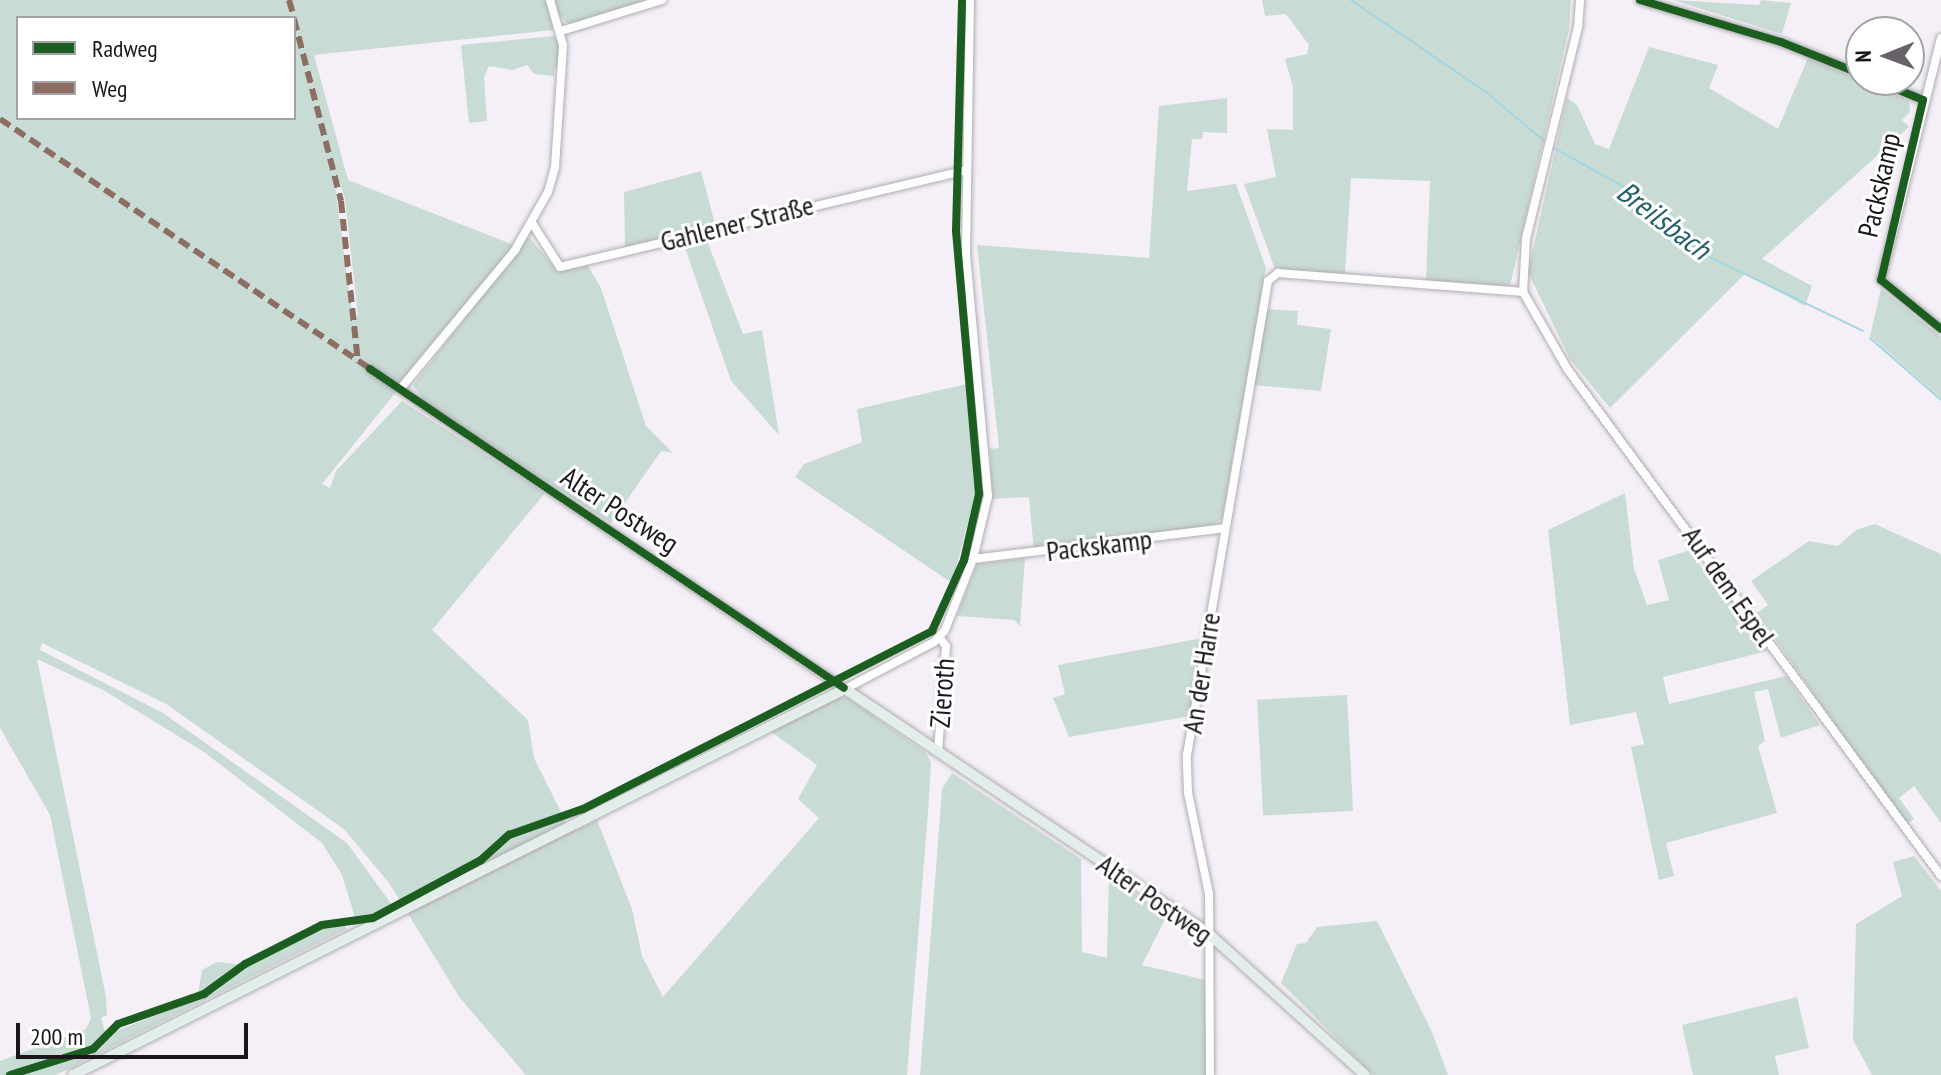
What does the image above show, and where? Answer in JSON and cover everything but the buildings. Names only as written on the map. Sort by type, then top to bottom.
[{"type":"main road","name":"Alter Postweg","points":[[845,689],[1209,934],[1365,1075]]},
{"type":"main road","points":[[73,1075],[845,689]]},
{"type":"street","points":[[401,388],[532,223],[555,167],[561,31],[550,0]]},
{"type":"street","points":[[561,31],[662,0]]},
{"type":"street","points":[[845,689],[940,638],[973,559],[986,510],[987,467],[966,254],[970,0]]},
{"type":"street","points":[[1523,292],[1526,239],[1580,0]]},
{"type":"street","points":[[1640,0],[1781,42],[1845,68]]},
{"type":"street","name":"Packskamp","points":[[1941,38],[1923,100],[1881,280],[1941,329]]},
{"type":"street","points":[[1913,96],[1923,100]]},
{"type":"street","name":"Gahlener Straße","points":[[532,223],[554,264],[562,267],[967,170]]},
{"type":"street","name":"An der Harre","points":[[1210,1075],[1209,894],[1188,793],[1187,755],[1224,528],[1273,275],[1523,292]]},
{"type":"street","name":"Auf dem Espel","points":[[1523,292],[1568,370],[1941,876]]},
{"type":"street","name":"Alter Postweg","points":[[370,369],[845,689]]},
{"type":"street","name":"Packskamp","points":[[973,559],[1224,528]]},
{"type":"street","name":"Zieroth","points":[[938,751],[946,646],[940,638]]},
{"type":"shaded area","points":[[0,0],[546,0],[553,30],[314,55],[348,180],[514,245],[322,484],[330,488],[336,471],[402,401],[545,493],[432,630],[528,720],[534,758],[571,832],[597,820],[632,909],[642,956],[663,997],[819,818],[798,799],[817,765],[770,731],[838,698],[848,698],[926,753],[931,763],[907,1075],[526,1075],[460,998],[389,883],[344,829],[166,704],[42,643],[40,650],[163,713],[347,843],[392,905],[357,924],[342,875],[322,843],[204,752],[103,690],[37,659],[106,997],[107,1015],[101,1018],[106,1035],[215,992],[248,964],[326,925],[341,921],[347,929],[56,1075],[0,1075],[0,1061],[86,1029],[91,1018],[50,815],[0,728]],"holes":[[[340,183],[345,199],[358,316],[352,313],[335,186]]]},
{"type":"shaded area","points":[[553,0],[652,0],[570,25],[556,14]]},
{"type":"shaded area","points":[[1262,0],[1571,0],[1569,29],[1510,286],[1426,280],[1430,181],[1351,178],[1345,274],[1275,269],[1244,184],[1276,177],[1267,129],[1293,130],[1293,87],[1285,59],[1307,54],[1309,45],[1286,14],[1265,16]]},
{"type":"shaded area","points":[[1673,0],[1759,5],[1761,0],[1791,3],[1782,34]]},
{"type":"shaded area","points":[[554,36],[560,45],[560,68],[555,68],[554,76],[534,74],[527,65],[513,70],[489,66],[484,77],[487,121],[469,123],[461,45]]},
{"type":"shaded area","points":[[1649,47],[1718,65],[1709,88],[1778,129],[1808,58],[1845,74],[1845,96],[1897,96],[1909,101],[1910,112],[1902,120],[1909,127],[1762,259],[1812,286],[1805,306],[1745,274],[1610,408],[1570,359],[1528,272],[1567,98],[1577,105],[1595,144],[1609,149]]},
{"type":"shaded area","points":[[1227,98],[1227,133],[1203,132],[1202,139],[1192,139],[1187,191],[1236,184],[1266,268],[1222,519],[1213,525],[1034,551],[1029,497],[992,499],[990,449],[999,448],[977,245],[1149,258],[1159,106]]},
{"type":"shaded area","points":[[701,171],[715,224],[625,248],[624,192]]},
{"type":"shaded area","points":[[704,233],[743,334],[762,330],[779,435],[731,381],[682,239]]},
{"type":"shaded area","points":[[528,236],[557,270],[587,264],[601,288],[646,426],[673,453],[661,451],[611,523],[426,404],[413,385]]},
{"type":"shaded area","points":[[1881,289],[1941,337],[1941,398],[1870,336]]},
{"type":"shaded area","points":[[1265,309],[1298,311],[1297,325],[1331,329],[1321,391],[1252,385]]},
{"type":"shaded area","points":[[967,384],[976,493],[952,583],[795,477],[804,464],[862,442],[857,409]]},
{"type":"shaded area","points":[[1625,493],[1634,569],[1647,605],[1669,600],[1658,560],[1690,550],[1702,568],[1711,566],[1768,651],[1663,677],[1669,704],[1786,676],[1820,725],[1781,738],[1768,689],[1754,692],[1765,741],[1758,746],[1777,813],[1666,843],[1674,876],[1659,880],[1631,747],[1644,744],[1636,712],[1570,725],[1548,530]]},
{"type":"shaded area","points":[[1875,524],[1941,554],[1941,823],[1914,786],[1899,798],[1914,819],[1906,825],[1757,613],[1768,605],[1751,581],[1809,541],[1838,546],[1856,530]]},
{"type":"shaded area","points":[[1025,558],[1020,626],[1014,620],[957,616],[977,564]]},
{"type":"shaded area","points":[[1203,638],[1191,716],[1069,737],[1053,698],[1065,694],[1058,665]]},
{"type":"shaded area","points":[[1347,695],[1353,811],[1263,816],[1257,700]]},
{"type":"shaded area","points":[[952,773],[1081,859],[1082,952],[1107,958],[1109,876],[1162,912],[1165,919],[1142,965],[1205,980],[1207,1075],[920,1075],[942,789]]},
{"type":"shaded area","points":[[1914,856],[1941,891],[1941,1075],[1872,1075],[1853,1040],[1856,924],[1902,896],[1893,862]]},
{"type":"shaded area","points":[[1377,921],[1432,1032],[1448,1075],[1373,1075],[1281,983],[1297,944],[1306,943],[1317,927]]},
{"type":"shaded area","points":[[217,962],[238,964],[198,994],[202,970]]},
{"type":"shaded area","points":[[1797,997],[1809,1048],[1775,1056],[1779,1075],[1693,1075],[1682,1025]]},
{"type":"waterway","name":"Breilsbach","points":[[1351,0],[1486,92],[1544,141]]},
{"type":"waterway","name":"Breilsbach","points":[[1554,148],[1629,190],[1697,251],[1863,331]]},
{"type":"waterway","name":"Breilsbach","points":[[1870,338],[1941,400]]},
{"type":"marked path","points":[[289,0],[293,16]]},
{"type":"marked path","points":[[296,27],[341,201],[358,362]]},
{"type":"marked path","points":[[0,119],[370,369]]},
{"type":"cycle path","points":[[10,1075],[93,1049],[118,1024],[204,994],[245,964],[322,925],[373,918],[481,860],[509,835],[583,809],[932,631],[964,560],[979,494],[956,231],[962,0]]},
{"type":"cycle path","points":[[1640,0],[1781,42],[1845,68]]},
{"type":"cycle path","points":[[1913,96],[1923,100],[1881,280],[1941,329]]},
{"type":"cycle path","points":[[370,369],[844,688]]}]
